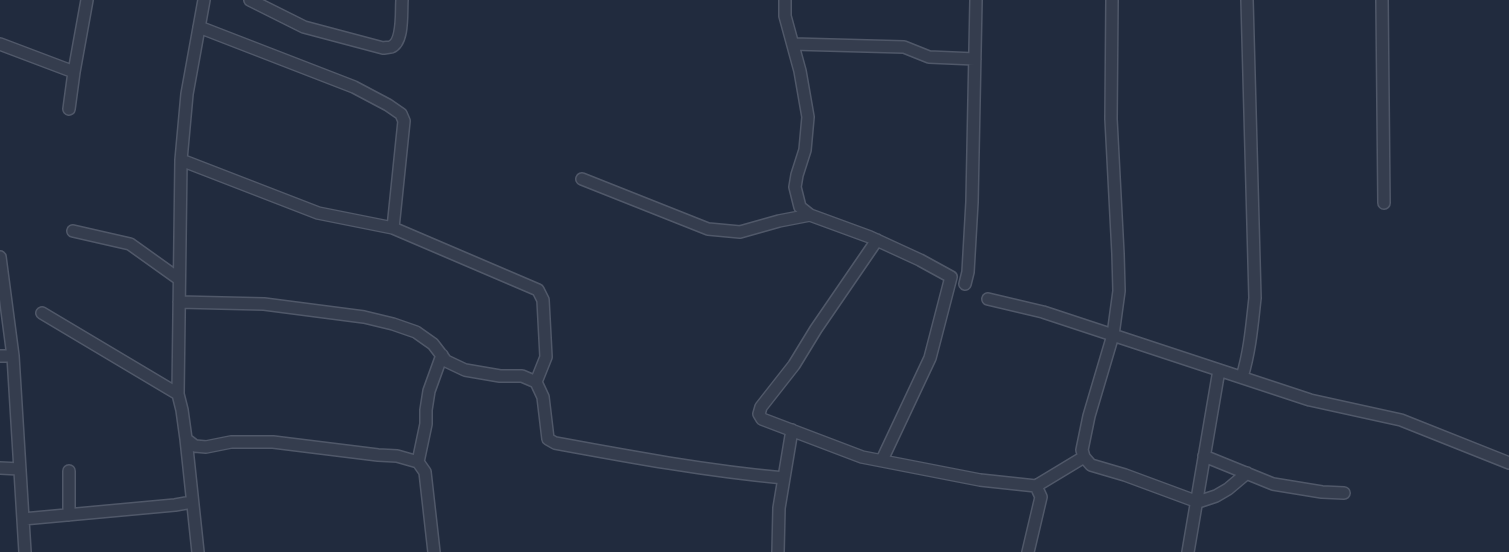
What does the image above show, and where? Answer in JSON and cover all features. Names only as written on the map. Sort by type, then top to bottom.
[{"type":"street","points":[[69,109],[87,0]]},
{"type":"street","points":[[198,552],[186,439],[178,394],[179,279],[181,160],[187,94],[204,0]]},
{"type":"street","points":[[250,0],[304,27],[383,48],[391,47],[400,36],[402,0]]},
{"type":"street","points":[[785,0],[785,16],[800,72],[808,117],[805,150],[795,187],[800,207],[810,215],[877,240],[951,277],[930,358],[882,460]]},
{"type":"street","points":[[965,284],[968,272],[972,202],[976,0]]},
{"type":"street","points":[[1112,0],[1111,119],[1118,254],[1118,291],[1113,335],[1089,416],[1082,450],[1084,457],[1091,465],[1126,475],[1198,502],[1228,490],[1247,473]]},
{"type":"street","points":[[1242,377],[1252,331],[1255,298],[1247,0]]},
{"type":"street","points":[[1382,0],[1384,204]]},
{"type":"street","points":[[199,27],[354,87],[402,114],[404,121],[393,228]]},
{"type":"street","points":[[0,44],[74,72]]},
{"type":"street","points":[[793,44],[904,47],[929,56],[975,59]]},
{"type":"street","points":[[181,160],[318,213],[393,228],[538,290],[543,300],[546,357],[536,382]]},
{"type":"street","points":[[582,179],[708,228],[740,232],[810,215]]},
{"type":"street","points":[[73,231],[130,244],[179,279]]},
{"type":"street","points":[[877,240],[816,329],[794,365],[769,394],[759,410],[762,419],[862,457],[980,480],[1036,486],[1084,457]]},
{"type":"street","points":[[0,257],[13,356],[25,552]]},
{"type":"street","points":[[988,299],[1043,312],[1310,400],[1401,420],[1509,463]]},
{"type":"street","points":[[179,302],[264,304],[364,317],[393,324],[416,332],[433,344],[446,361],[465,370],[500,376],[522,376],[536,382],[543,397],[548,439],[555,443],[671,464],[738,474],[784,478]]},
{"type":"street","points":[[42,313],[178,394]]},
{"type":"street","points":[[418,462],[426,424],[429,390],[442,355]]},
{"type":"street","points":[[0,356],[13,356]]},
{"type":"street","points":[[1188,552],[1219,370]]},
{"type":"street","points":[[778,552],[779,508],[792,430]]},
{"type":"street","points":[[186,439],[196,446],[231,442],[273,442],[397,456],[418,462],[425,472],[434,552]]},
{"type":"street","points":[[1204,456],[1273,484],[1322,492],[1344,493]]},
{"type":"street","points":[[0,468],[20,468]]},
{"type":"street","points":[[69,471],[69,515]]},
{"type":"street","points":[[1028,552],[1042,497],[1036,486]]},
{"type":"street","points":[[23,520],[192,502]]}]
